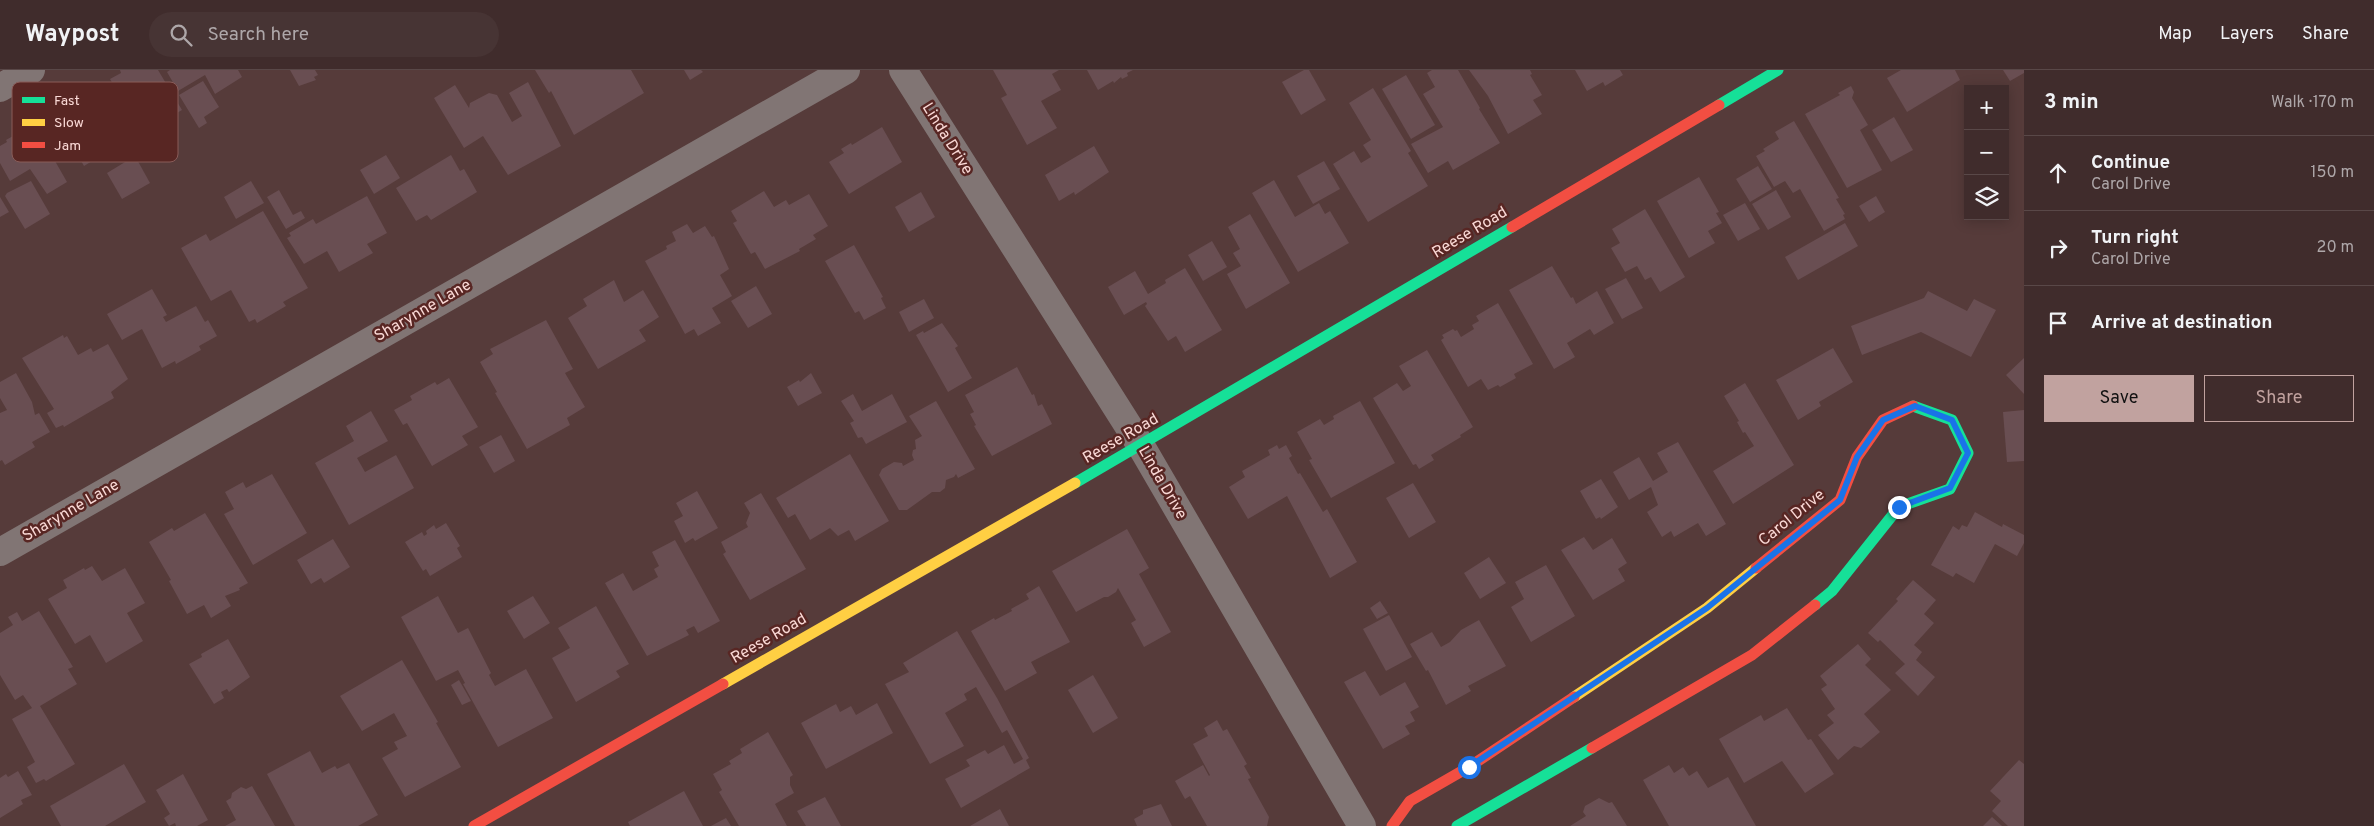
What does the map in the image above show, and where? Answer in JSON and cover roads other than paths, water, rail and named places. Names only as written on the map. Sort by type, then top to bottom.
[{"type":"street","points":[[0,88],[32,70]]},
{"type":"street","name":"Sharynne Lane","points":[[0,552],[846,70]]},
{"type":"street","name":"Linda Drive","points":[[904,70],[1141,446],[1362,826]]},
{"type":"street","name":"Reese Road","points":[[474,826],[1141,446],[1778,70]]},
{"type":"street","name":"Carol Drive","points":[[1392,826],[1410,801],[1469,767],[1707,608],[1840,500],[1857,457],[1883,420],[1915,406],[1952,420],[1968,453],[1950,488],[1899,507],[1832,591],[1825,597],[1752,655],[1457,826]]}]
